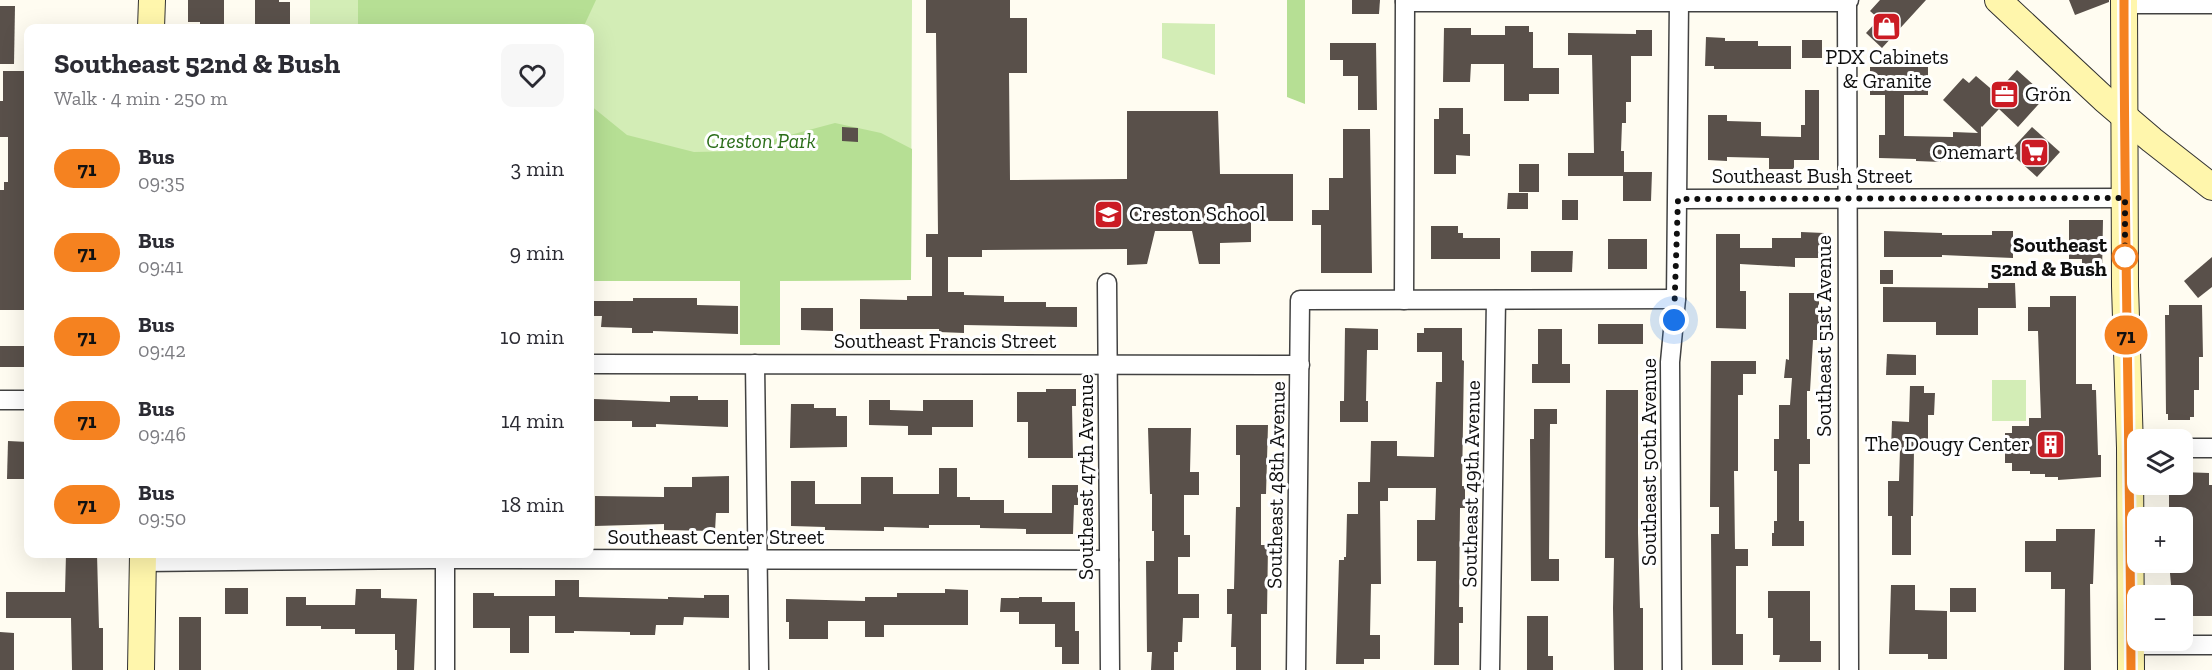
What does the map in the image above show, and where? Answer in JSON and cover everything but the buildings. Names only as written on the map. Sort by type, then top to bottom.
[{"type":"main road","points":[[151,24],[152,0]]},
{"type":"main road","points":[[1998,0],[2124,117],[2212,187]]},
{"type":"main road","points":[[2124,2],[2125,286],[2133,429]]},
{"type":"main road","points":[[2132,585],[2133,495]]},
{"type":"main road","points":[[141,670],[143,558]]},
{"type":"main road","points":[[2131,651],[2131,670]]},
{"type":"street","points":[[1676,299],[1404,300],[1405,1],[1848,1]]},
{"type":"street","name":"Southeast 51st Avenue","points":[[1848,1],[1846,199],[1849,670]]},
{"type":"street","name":"Southeast 50th Avenue","points":[[1672,670],[1670,362],[1676,299],[1679,2]]},
{"type":"street","points":[[2124,2],[2212,4]]},
{"type":"street","name":"Southeast Bush Street","points":[[1678,199],[2125,198]]},
{"type":"street","name":"Southeast 47th Avenue","points":[[1107,283],[1110,670]]},
{"type":"street","name":"Southeast 48th Avenue","points":[[1296,670],[1300,300],[1404,300]]},
{"type":"street","name":"Southeast 49th Avenue","points":[[1490,670],[1496,300]]},
{"type":"street","name":"Southeast Francis Street","points":[[594,364],[1299,365]]},
{"type":"street","points":[[755,364],[759,670]]},
{"type":"street","points":[[0,400],[24,400]]},
{"type":"street","points":[[2193,448],[2212,448]]},
{"type":"street","name":"Southeast Center Street","points":[[594,557],[1109,560]]},
{"type":"street","points":[[445,558],[445,670]]},
{"type":"street","points":[[2193,645],[2212,645]]},
{"type":"green space","name":"Creston Park","points":[[310,0],[912,0],[911,280],[780,281],[780,345],[740,345],[740,281],[594,281],[594,24],[310,24]]},
{"type":"green space","points":[[358,0],[596,0],[585,24],[358,24]]},
{"type":"green space","points":[[1287,0],[1305,0],[1305,104],[1287,97]]},
{"type":"green space","points":[[1162,23],[1215,24],[1215,75],[1162,58]]},
{"type":"green space","points":[[594,108],[627,135],[694,152],[742,151],[835,123],[881,133],[912,149],[911,280],[780,281],[780,345],[740,345],[740,281],[594,281]]},
{"type":"green space","points":[[1992,380],[2026,380],[2026,421],[1992,421]]},
{"type":"bus line","name":"71","points":[[2124,0],[2125,286],[2130,448],[2131,670]]},
{"type":"place","name":"PDX Cabinets & Granite","points":[[1887,26]]},
{"type":"place","name":"Grön","points":[[2004,94]]},
{"type":"place","name":"Onemart","points":[[2035,152]]},
{"type":"place","name":"Creston School","points":[[1108,214]]},
{"type":"place","name":"Southeast 52nd & Bush","points":[[2125,257]]},
{"type":"place","name":"The Dougy Center","points":[[2051,444]]},
{"type":"route","points":[[1674,320],[1678,199],[2125,198],[2125,264],[2125,257]]}]
